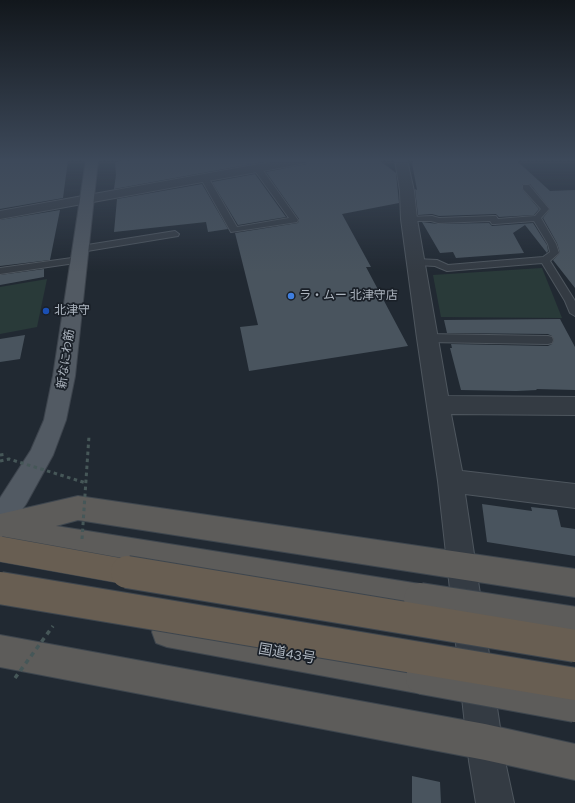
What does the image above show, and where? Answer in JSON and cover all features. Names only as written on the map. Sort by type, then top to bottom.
[{"type":"highway","points":[[0,528],[78,508],[575,583]]},
{"type":"highway","points":[[0,528],[420,599],[575,623]]},
{"type":"highway","points":[[0,549],[87,566],[575,646]]},
{"type":"highway","points":[[0,588],[575,684]]},
{"type":"highway","name":"国道43号","points":[[0,602],[575,706]]},
{"type":"highway","points":[[0,651],[485,742],[575,762]]},
{"type":"main road","name":"新なにわ筋","points":[[0,519],[17,496],[42,455],[55,420],[64,376],[87,199]]},
{"type":"street","points":[[0,215],[95,197]]},
{"type":"street","points":[[407,197],[409,219],[427,338],[451,481],[485,742],[495,803]]},
{"type":"street","points":[[438,405],[575,406]]},
{"type":"street","points":[[451,481],[575,496]]},
{"type":"lane","points":[[216,197],[234,230],[294,220],[278,197]]},
{"type":"lane","points":[[409,219],[432,218],[438,221],[493,218],[495,222],[537,218],[545,209],[535,197]]},
{"type":"lane","points":[[416,262],[437,263],[447,268],[545,260],[555,253],[552,244],[537,218]]},
{"type":"lane","points":[[0,271],[176,234]]},
{"type":"lane","points":[[545,260],[570,301],[575,313]]},
{"type":"lane","points":[[427,338],[548,340]]},
{"type":"path","points":[[0,455],[7,454]]},
{"type":"path","points":[[0,461],[9,459],[86,483]]},
{"type":"shaded area","points":[[542,268],[562,318],[441,317],[433,275]]},
{"type":"shaded area","points":[[47,279],[37,327],[0,334],[0,287]]},
{"type":"building","points":[[0,197],[63,197],[63,198],[0,209]]},
{"type":"building","points":[[126,197],[210,197],[228,229],[208,232],[206,222],[114,232],[117,199]]},
{"type":"building","points":[[221,197],[272,197],[286,217],[238,225]]},
{"type":"building","points":[[284,197],[398,197],[399,203],[342,214],[371,267],[366,267],[408,346],[249,371],[240,327],[258,325],[235,233],[298,223],[299,219]]},
{"type":"building","points":[[416,197],[529,197],[539,209],[534,215],[499,217],[496,214],[439,216],[432,214],[418,215]]},
{"type":"building","points":[[541,197],[575,197],[575,288],[553,260],[560,253],[557,243],[543,218],[550,209]]},
{"type":"building","points":[[60,210],[50,260],[0,266],[0,220]]},
{"type":"building","points":[[422,222],[438,224],[489,223],[492,226],[533,223],[547,245],[548,251],[547,253],[525,225],[513,233],[524,253],[456,258],[453,252],[440,253]]},
{"type":"building","points":[[44,269],[44,277],[0,285],[0,275]]},
{"type":"building","points":[[560,319],[575,347],[575,390],[461,390],[450,348],[452,348],[451,344],[548,346],[552,344],[554,340],[552,336],[548,334],[447,333],[444,320]]},
{"type":"building","points":[[25,335],[20,359],[0,362],[0,339]]},
{"type":"building","points":[[482,504],[532,511],[531,507],[557,510],[561,527],[575,529],[575,556],[487,542]]},
{"type":"building","points":[[412,776],[440,782],[441,803],[412,803]]},
{"type":"place","name":"ラ・ムー 北津守店","points":[[291,296]]},
{"type":"place","name":"北津守","points":[[46,311]]}]
